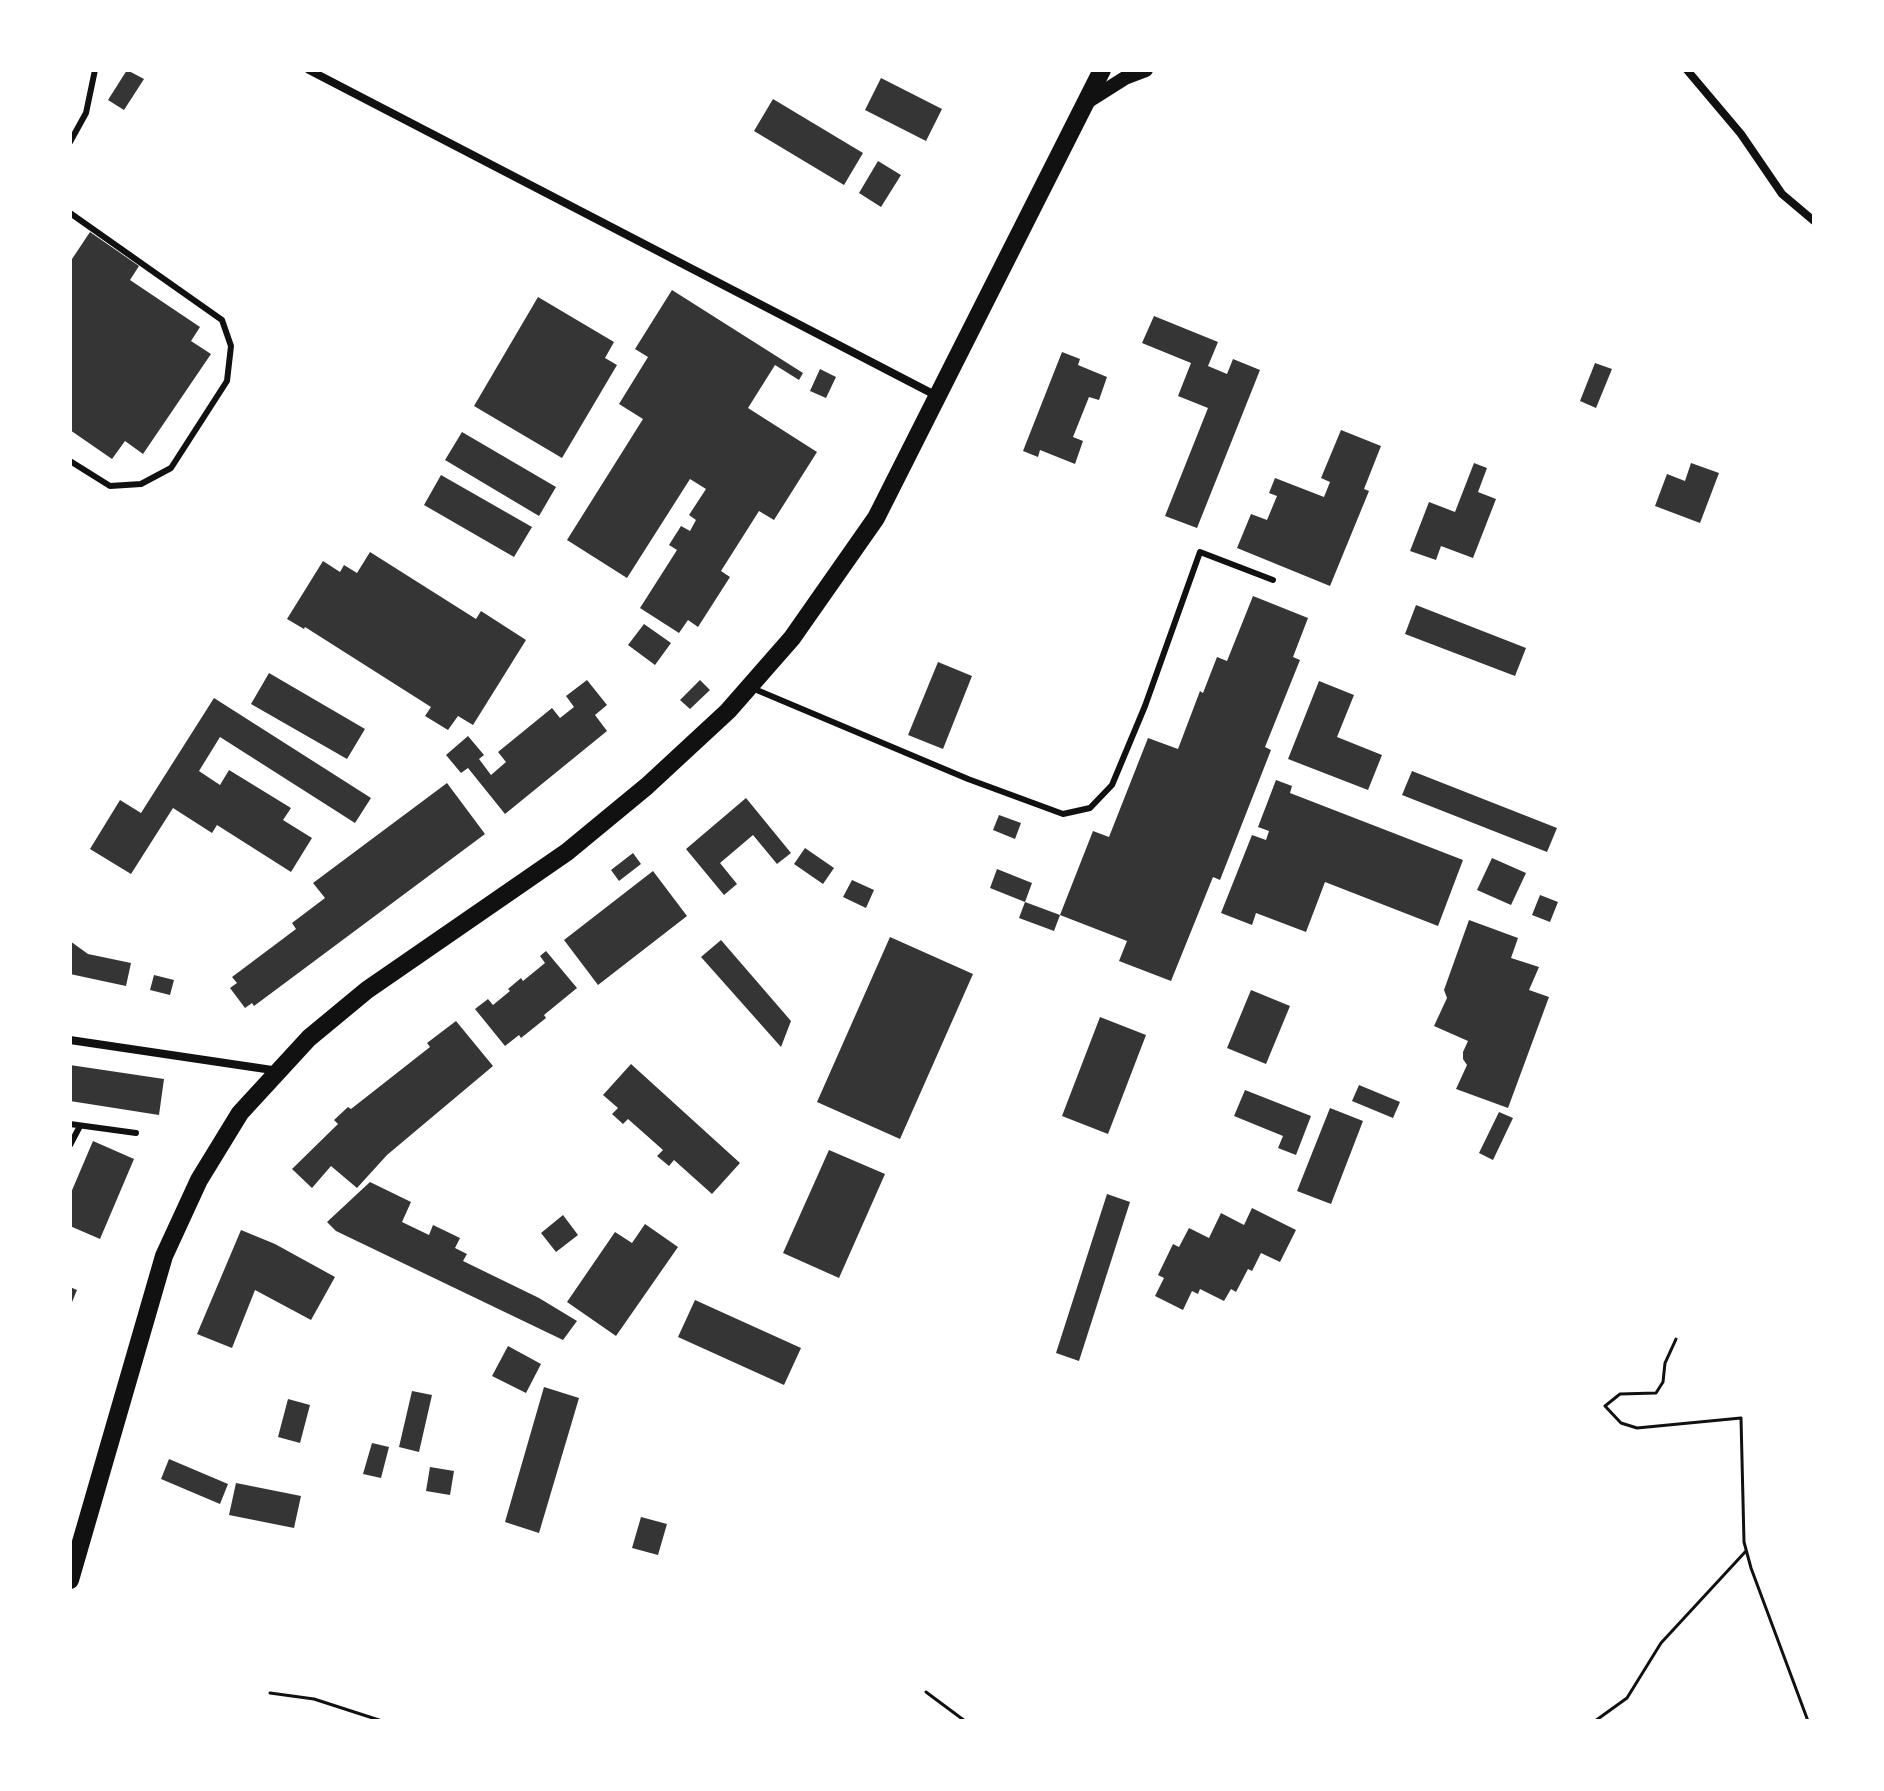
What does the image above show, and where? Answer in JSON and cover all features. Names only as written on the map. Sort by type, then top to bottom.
[{"type":"main road","points":[[70,1580],[164,1256],[199,1180],[240,1113],[309,1038],[367,990],[578,843],[647,786],[728,711],[792,638],[876,518],[1102,70]]},
{"type":"street","points":[[309,70],[938,396]]},
{"type":"street","points":[[1087,102],[1125,78],[1146,70]]},
{"type":"street","points":[[1687,70],[1741,134],[1782,194],[1814,221]]},
{"type":"street","points":[[70,1040],[279,1071]]},
{"type":"lane","points":[[70,142],[86,113],[95,70]]},
{"type":"lane","points":[[70,213],[222,320],[231,346],[227,381],[171,468],[141,484],[110,486],[70,461]]},
{"type":"lane","points":[[749,687],[968,779],[1063,814],[1090,808],[1112,785],[1145,706],[1200,552],[1273,580]]},
{"type":"lane","points":[[70,1124],[136,1133]]},
{"type":"lane","points":[[70,1145],[80,1126]]},
{"type":"path","points":[[1676,1339],[1665,1363],[1663,1382],[1656,1393],[1620,1394],[1605,1406],[1621,1423],[1637,1428],[1741,1418],[1744,1542],[1808,1721]]},
{"type":"path","points":[[1595,1721],[1627,1698],[1661,1643],[1746,1551]]},
{"type":"path","points":[[926,1692],[965,1721]]},
{"type":"path","points":[[270,1693],[314,1699],[382,1721]]},
{"type":"building","points":[[127,70],[144,79],[124,110],[108,100]]},
{"type":"building","points":[[881,78],[942,109],[926,141],[865,110]]},
{"type":"building","points":[[773,99],[863,153],[844,185],[754,131]]},
{"type":"building","points":[[878,161],[901,175],[881,207],[859,193]]},
{"type":"building","points":[[90,232],[139,266],[130,280],[200,327],[191,341],[211,354],[143,454],[125,441],[112,459],[70,430],[70,262]]},
{"type":"building","points":[[672,290],[803,373],[799,380],[775,365],[748,408],[817,452],[774,520],[759,511],[721,571],[730,577],[698,627],[688,620],[679,633],[640,608],[677,550],[669,545],[681,526],[690,531],[696,520],[689,515],[706,489],[690,479],[627,578],[567,540],[643,419],[619,404],[648,357],[635,349]]},
{"type":"building","points":[[538,297],[614,342],[605,358],[617,365],[562,458],[474,406]]},
{"type":"building","points":[[1154,316],[1218,342],[1208,366],[1227,374],[1233,359],[1260,370],[1197,528],[1165,516],[1208,408],[1178,396],[1191,363],[1142,343]]},
{"type":"building","points":[[1062,352],[1080,359],[1078,365],[1107,377],[1099,400],[1089,397],[1073,437],[1083,441],[1075,464],[1040,450],[1038,457],[1023,451]]},
{"type":"building","points":[[1595,363],[1612,369],[1596,408],[1580,401]]},
{"type":"building","points":[[820,369],[836,377],[826,398],[810,391]]},
{"type":"building","points":[[1341,430],[1381,446],[1364,489],[1369,491],[1330,586],[1237,548],[1251,514],[1267,520],[1277,496],[1269,493],[1275,478],[1324,497],[1330,482],[1321,478]]},
{"type":"building","points":[[462,432],[556,487],[539,516],[445,460]]},
{"type":"building","points":[[1474,463],[1487,468],[1478,492],[1496,499],[1473,558],[1441,546],[1436,560],[1410,551],[1429,502],[1455,512]]},
{"type":"building","points":[[1691,463],[1719,473],[1700,523],[1655,506],[1667,474],[1685,481]]},
{"type":"building","points":[[441,475],[532,527],[514,557],[424,505]]},
{"type":"building","points":[[370,552],[476,619],[481,611],[526,640],[473,725],[458,716],[448,730],[425,716],[431,707],[305,627],[287,619],[323,561],[340,572],[344,565],[357,573]]},
{"type":"building","points":[[1253,596],[1308,618],[1293,657],[1300,660],[1265,747],[1271,750],[1220,880],[1213,877],[1171,981],[1119,961],[1127,941],[1060,915],[1093,831],[1109,837],[1148,738],[1178,749],[1200,691],[1203,693],[1217,657],[1227,661]]},
{"type":"building","points":[[1416,605],[1526,648],[1515,676],[1405,634]]},
{"type":"building","points":[[644,624],[671,643],[655,665],[628,645]]},
{"type":"building","points":[[938,662],[972,676],[943,749],[908,735]]},
{"type":"building","points":[[269,673],[365,729],[347,759],[251,704]]},
{"type":"building","points":[[587,680],[607,705],[595,715],[607,731],[505,814],[468,768],[461,773],[446,755],[468,736],[484,755],[479,759],[491,775],[506,762],[498,752],[552,708],[560,718],[574,707],[566,696]]},
{"type":"building","points":[[700,680],[710,690],[690,709],[680,700]]},
{"type":"building","points":[[1319,681],[1354,695],[1337,737],[1382,755],[1368,790],[1288,759]]},
{"type":"building","points":[[214,698],[371,798],[355,823],[220,737],[199,771],[220,785],[229,770],[291,808],[283,820],[312,838],[291,872],[217,825],[212,833],[173,808],[131,874],[90,849],[120,800],[141,813]]},
{"type":"building","points":[[1412,771],[1557,828],[1547,852],[1402,795]]},
{"type":"building","points":[[1276,780],[1292,786],[1290,793],[1463,860],[1438,926],[1325,882],[1306,932],[1256,913],[1252,925],[1221,913],[1252,835],[1266,840],[1269,831],[1258,827]]},
{"type":"building","points":[[447,783],[485,834],[254,1006],[252,1003],[245,1008],[230,988],[237,983],[232,977],[296,929],[292,923],[325,898],[313,883]]},
{"type":"building","points":[[746,798],[791,853],[777,864],[753,835],[720,863],[737,884],[724,895],[686,849]]},
{"type":"building","points":[[999,815],[1021,823],[1015,839],[993,830]]},
{"type":"building","points":[[805,848],[834,868],[823,884],[794,864]]},
{"type":"building","points":[[633,853],[641,864],[619,881],[611,870]]},
{"type":"building","points":[[1492,858],[1526,873],[1511,905],[1477,890]]},
{"type":"building","points":[[997,869],[1032,883],[1025,902],[990,888]]},
{"type":"building","points":[[653,871],[687,916],[598,985],[564,940]]},
{"type":"building","points":[[852,880],[874,890],[866,908],[843,897]]},
{"type":"building","points":[[1540,895],[1558,902],[1550,922],[1532,915]]},
{"type":"building","points":[[1025,902],[1060,915],[1054,931],[1019,918]]},
{"type":"building","points":[[1469,920],[1518,938],[1511,958],[1539,967],[1529,990],[1549,997],[1508,1108],[1456,1089],[1467,1065],[1463,1052],[1468,1041],[1434,1026],[1447,998],[1444,990]]},
{"type":"building","points":[[890,937],[973,974],[900,1139],[817,1102]]},
{"type":"building","points":[[721,940],[791,1021],[781,1047],[701,957]]},
{"type":"building","points":[[70,941],[88,954],[131,963],[126,986],[70,974]]},
{"type":"building","points":[[546,951],[577,988],[544,1015],[546,1018],[521,1038],[519,1035],[505,1046],[475,1009],[488,999],[493,1005],[521,978],[523,981],[545,963],[540,956]]},
{"type":"building","points":[[154,975],[174,980],[170,995],[150,990]]},
{"type":"building","points":[[1251,990],[1290,1006],[1266,1064],[1227,1048]]},
{"type":"building","points":[[1100,1017],[1146,1035],[1108,1134],[1062,1116]]},
{"type":"building","points":[[456,1021],[493,1066],[387,1155],[357,1188],[331,1166],[312,1188],[292,1169],[338,1124],[334,1120],[348,1107],[351,1109],[430,1047],[427,1043]]},
{"type":"building","points":[[631,1064],[740,1163],[712,1194],[674,1160],[669,1166],[657,1156],[663,1150],[628,1119],[623,1124],[612,1114],[618,1108],[603,1095]]},
{"type":"building","points":[[70,1065],[164,1079],[159,1115],[70,1101]]},
{"type":"building","points":[[1359,1085],[1400,1102],[1393,1118],[1352,1101]]},
{"type":"building","points":[[1245,1090],[1311,1116],[1296,1155],[1278,1148],[1283,1136],[1234,1116]]},
{"type":"building","points":[[1330,1108],[1363,1121],[1331,1204],[1297,1191]]},
{"type":"building","points":[[1499,1112],[1513,1118],[1493,1160],[1479,1153]]},
{"type":"building","points":[[93,1141],[134,1159],[100,1239],[70,1226],[70,1195]]},
{"type":"building","points":[[829,1150],[885,1174],[839,1278],[783,1253]]},
{"type":"building","points":[[370,1182],[411,1202],[402,1222],[429,1235],[433,1225],[460,1238],[455,1248],[467,1254],[463,1261],[539,1298],[577,1321],[563,1340],[336,1231],[327,1222]]},
{"type":"building","points":[[1107,1194],[1130,1202],[1079,1361],[1056,1353]]},
{"type":"building","points":[[1252,1208],[1296,1230],[1280,1262],[1261,1253],[1236,1292],[1231,1289],[1224,1301],[1200,1289],[1198,1294],[1192,1291],[1183,1310],[1155,1296],[1164,1278],[1158,1275],[1173,1244],[1179,1247],[1189,1228],[1209,1238],[1221,1213],[1244,1225]]},
{"type":"building","points":[[563,1215],[578,1235],[556,1252],[541,1233]]},
{"type":"building","points":[[645,1224],[678,1247],[616,1336],[567,1302],[615,1232],[632,1243]]},
{"type":"building","points":[[241,1230],[275,1244],[335,1277],[311,1320],[255,1290],[232,1348],[197,1334]]},
{"type":"building","points":[[70,1287],[77,1290],[70,1307]]},
{"type":"building","points":[[695,1300],[801,1348],[784,1385],[678,1337]]},
{"type":"building","points":[[508,1346],[541,1364],[526,1393],[492,1376]]},
{"type":"building","points":[[544,1387],[579,1398],[539,1533],[505,1522]]},
{"type":"building","points":[[412,1391],[432,1395],[419,1452],[399,1447]]},
{"type":"building","points":[[288,1399],[310,1405],[300,1443],[278,1437]]},
{"type":"building","points":[[372,1443],[389,1447],[381,1478],[363,1474]]},
{"type":"building","points":[[169,1459],[228,1484],[220,1504],[161,1479]]},
{"type":"building","points":[[430,1467],[454,1471],[450,1495],[426,1491]]},
{"type":"building","points":[[236,1483],[301,1496],[294,1528],[229,1515]]},
{"type":"building","points":[[641,1517],[667,1524],[658,1555],[632,1548]]}]
